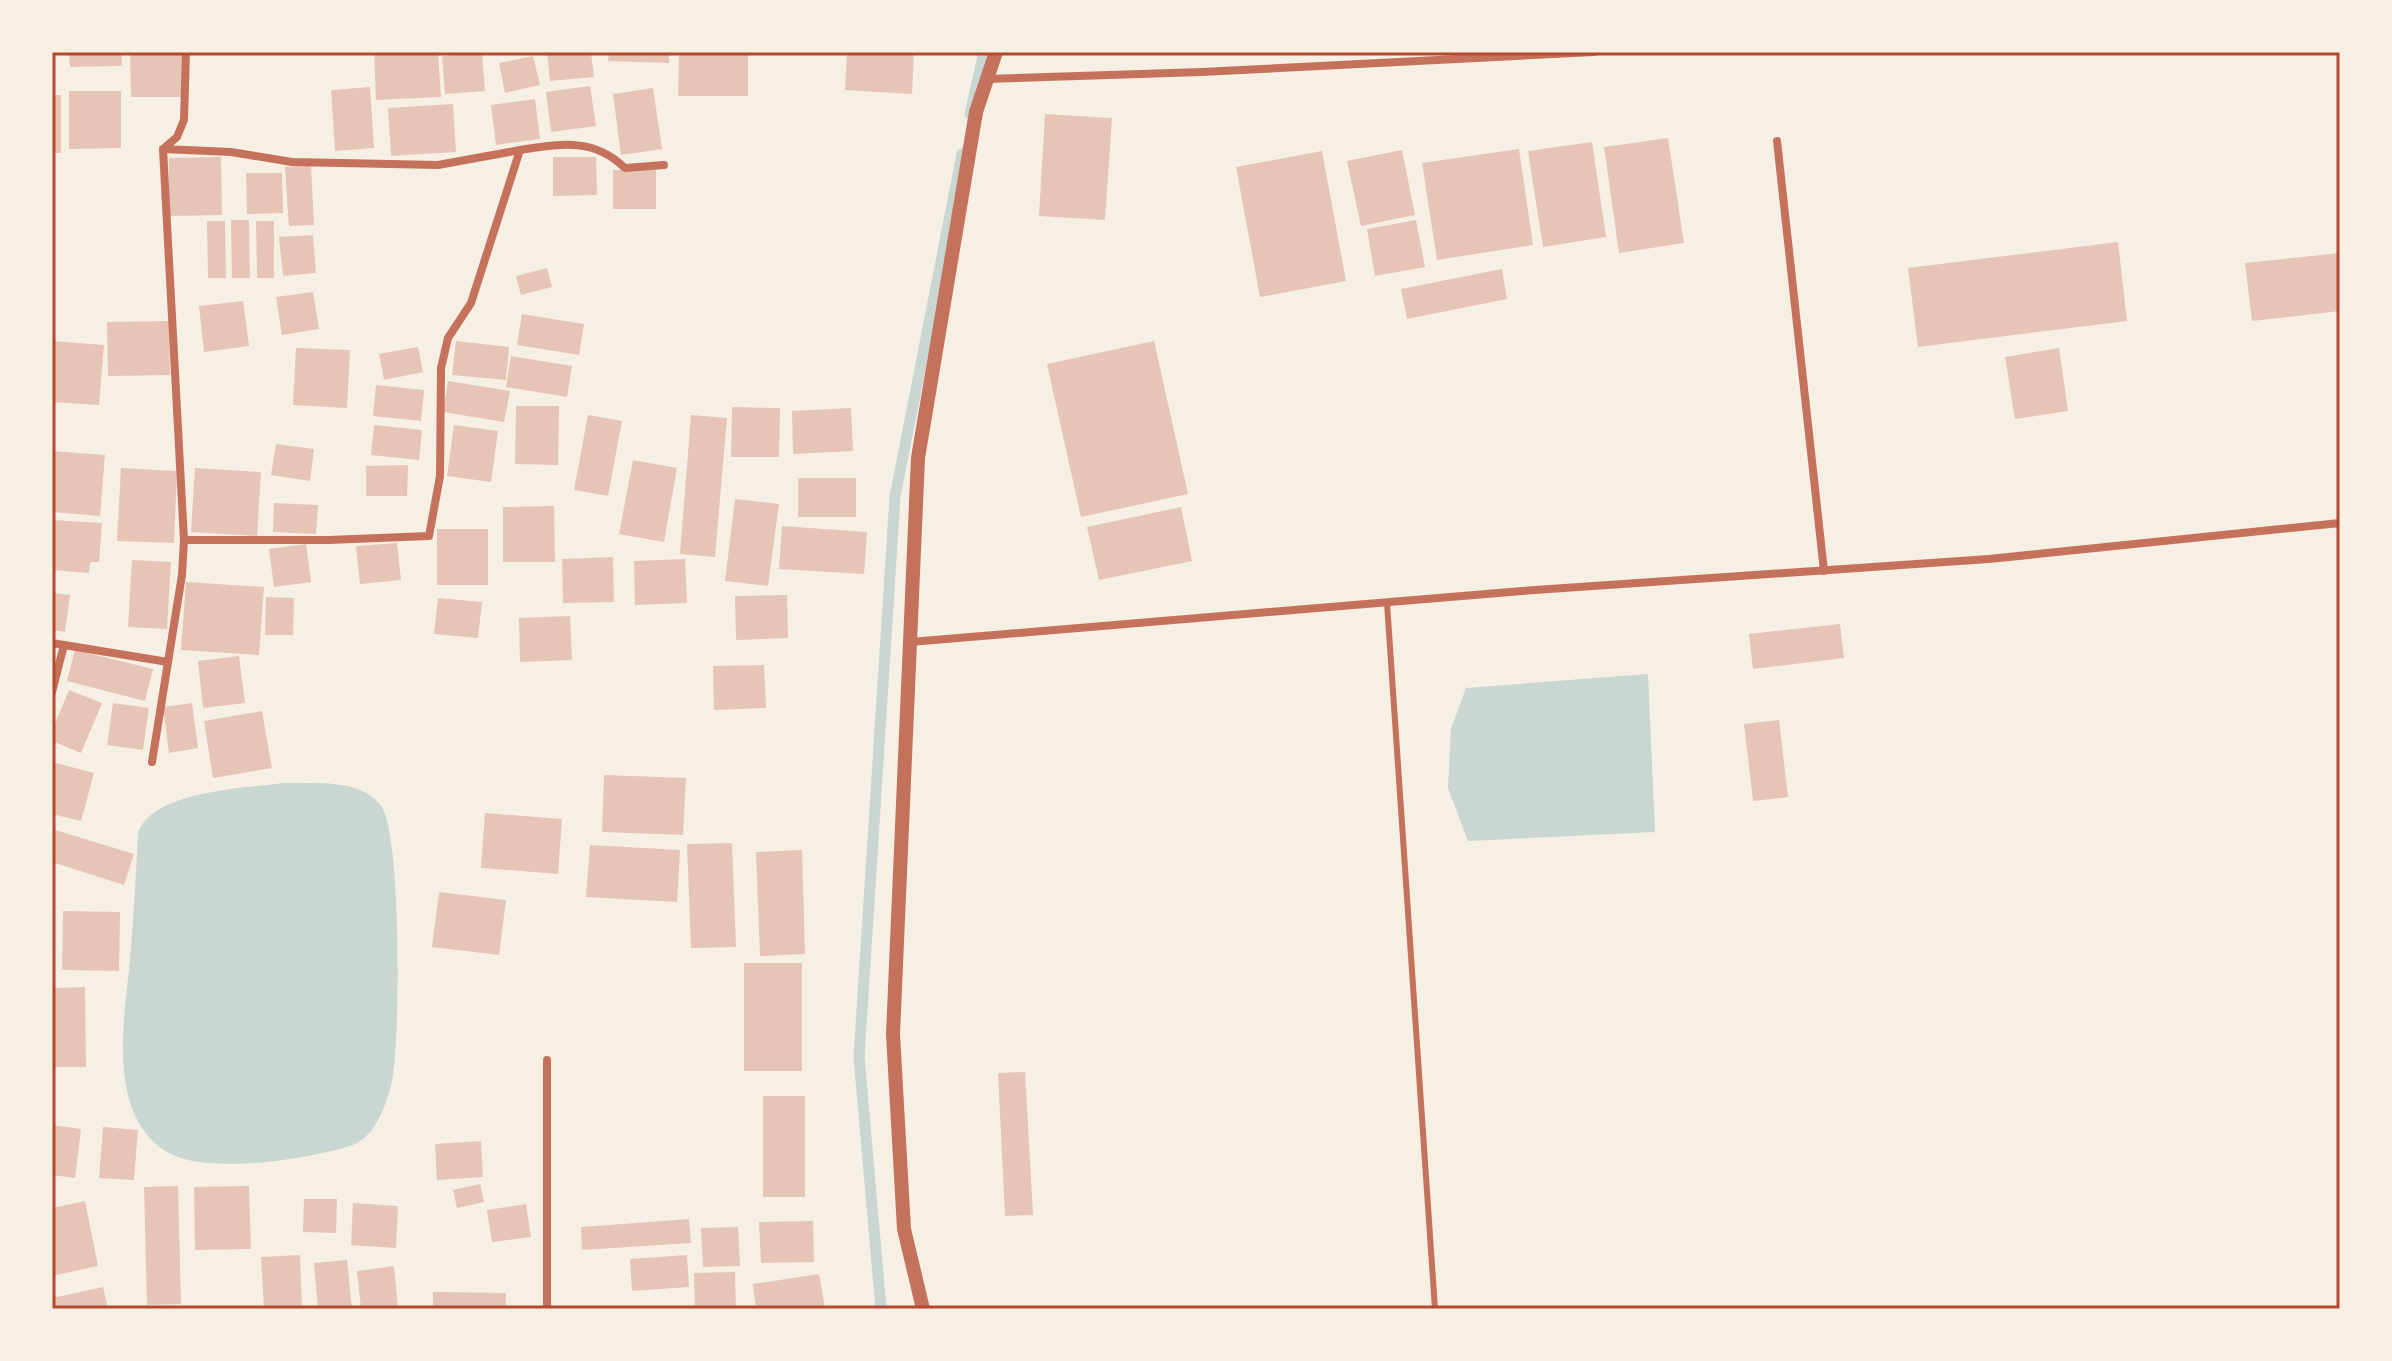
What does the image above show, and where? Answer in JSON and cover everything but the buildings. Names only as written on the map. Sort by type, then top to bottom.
[{"type":"street","points":[[163,149],[177,137],[184,120],[186,52]]},
{"type":"street","points":[[923,1309],[904,1229],[893,1034],[918,458],[976,112],[996,52]]},
{"type":"street","points":[[987,79],[1202,72],[1594,52]]},
{"type":"street","points":[[1777,141],[1824,571]]},
{"type":"street","points":[[163,149],[231,152],[292,162],[438,165],[559,145],[593,146],[613,156],[625,168],[664,165]]},
{"type":"street","points":[[152,762],[182,575],[184,540],[163,149]]},
{"type":"street","points":[[184,540],[429,536],[440,476],[441,368],[448,338],[471,303],[520,150]]},
{"type":"street","points":[[910,642],[1989,559],[2340,523]]},
{"type":"street","points":[[52,643],[168,662]]},
{"type":"street","points":[[52,692],[64,645]]},
{"type":"street","points":[[547,1060],[547,1309]]},
{"type":"lane","points":[[1387,603],[1435,1309]]},
{"type":"shaded area","points":[[1648,674],[1655,832],[1468,841],[1448,788],[1451,729],[1466,688]]},
{"type":"shaded area","points":[[284,783],[336,784],[362,791],[381,806],[388,824],[393,855],[397,939],[397,1026],[392,1081],[378,1120],[370,1133],[357,1143],[323,1153],[266,1162],[217,1164],[191,1161],[157,1145],[141,1126],[130,1104],[125,1078],[124,1024],[138,834],[146,820],[180,800],[225,790]]},
{"type":"waterway","points":[[970,114],[984,52]]},
{"type":"waterway","points":[[881,1309],[859,1057],[895,497],[962,154]]}]
